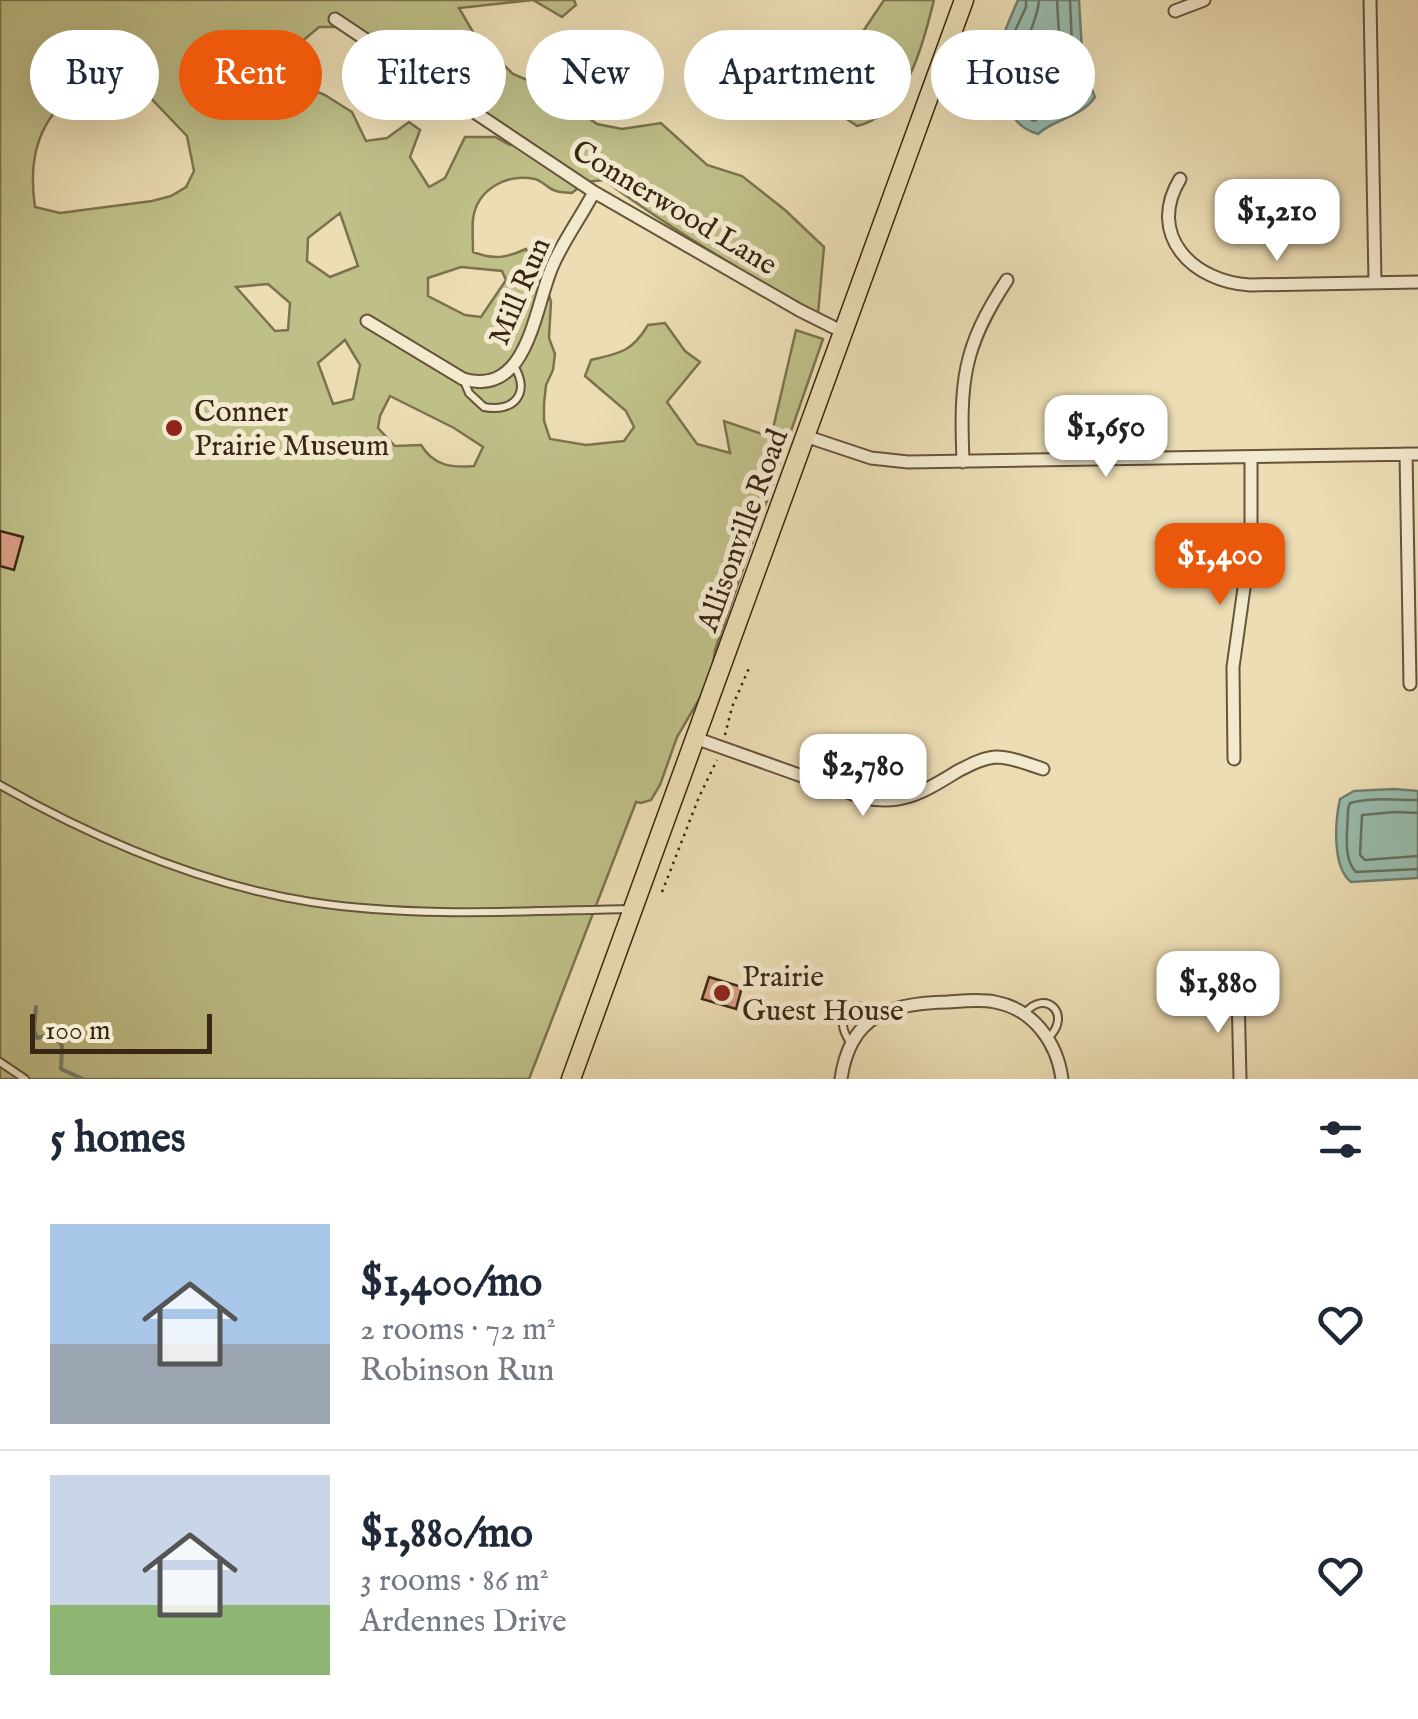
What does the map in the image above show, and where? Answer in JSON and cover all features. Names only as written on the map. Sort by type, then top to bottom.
[{"type":"main road","name":"Allisonville Road","points":[[571,1079],[964,0]]},
{"type":"street","points":[[1175,11],[1204,0]]},
{"type":"street","points":[[1370,0],[1375,283]]},
{"type":"street","name":"Connerwood Lane","points":[[335,19],[594,192],[843,332]]},
{"type":"street","points":[[1180,179],[1169,204],[1170,228],[1180,252],[1211,277],[1250,285],[1418,282]]},
{"type":"street","name":"Mill Run","points":[[463,380],[491,382],[514,366],[553,265],[594,192]]},
{"type":"street","points":[[963,462],[962,396],[967,360],[976,332],[1006,280]]},
{"type":"street","points":[[367,321],[463,380]]},
{"type":"street","points":[[805,436],[882,461],[1412,454],[1414,603],[1410,684]]},
{"type":"street","points":[[1234,759],[1233,668],[1251,538],[1251,457]]},
{"type":"street","points":[[695,738],[861,797],[889,802],[916,795],[977,761],[990,758],[1009,758],[1043,769]]},
{"type":"street","points":[[1238,992],[1240,1079]]},
{"type":"street","points":[[841,1079],[851,1043],[877,1016],[908,1004],[976,1001],[1002,1004],[1024,1014],[1049,1037],[1062,1079]]},
{"type":"lane","points":[[463,380],[484,407],[506,408],[515,402],[521,390],[520,375],[514,366]]},
{"type":"lane","points":[[0,785],[83,829],[148,857],[272,894],[383,909],[633,909]]},
{"type":"lane","points":[[1024,1014],[1036,1003],[1053,1007],[1058,1026],[1049,1037]]},
{"type":"lane","points":[[851,1043],[842,1028],[846,1010],[862,1006],[877,1016]]},
{"type":"lane","points":[[0,1062],[25,1079]]},
{"type":"path","points":[[724,736],[750,666]]},
{"type":"path","points":[[662,892],[717,757]]},
{"type":"green space","name":"Conner Prairie Museum","points":[[0,0],[533,0],[459,8],[472,30],[179,30],[179,120],[322,120],[322,94],[342,106],[342,120],[356,120],[366,141],[387,138],[409,122],[420,130],[410,157],[429,187],[445,178],[465,137],[495,137],[510,145],[521,137],[493,120],[506,120],[506,67],[526,80],[526,120],[592,120],[622,129],[661,123],[707,165],[742,176],[824,247],[818,314],[709,250],[604,180],[586,182],[572,193],[553,190],[535,179],[514,178],[487,192],[476,208],[473,252],[500,257],[526,249],[546,285],[551,302],[549,338],[555,354],[544,404],[550,439],[586,445],[624,441],[634,427],[626,411],[585,376],[591,360],[624,350],[648,325],[665,323],[685,351],[700,362],[667,402],[697,444],[730,453],[724,421],[771,437],[796,330],[823,339],[715,650],[711,679],[677,737],[651,800],[636,802],[529,1079],[0,1079]],"holes":[[[30,30],[159,30],[159,107],[187,136],[194,171],[186,187],[171,196],[60,213],[35,207],[34,162],[50,120],[30,120]],[[340,213],[358,266],[330,277],[307,261],[308,238]],[[461,267],[502,271],[506,280],[481,317],[465,315],[428,296],[428,278]],[[268,284],[290,303],[288,330],[275,331],[236,287]],[[345,340],[360,365],[353,399],[333,404],[318,363]],[[390,396],[483,447],[474,466],[451,466],[437,461],[421,445],[395,446],[378,428]]]},
{"type":"green space","points":[[533,0],[574,0],[576,5],[562,17]]},
{"type":"green space","points":[[884,0],[934,0],[911,73],[911,30],[864,30]]},
{"type":"green space","points":[[848,120],[872,120],[857,126]]},
{"type":"water","points":[[1018,0],[1079,0],[1081,30],[1006,30]]},
{"type":"water","points":[[1017,120],[1060,120],[1038,134]]},
{"type":"water","points":[[1354,791],[1418,791],[1418,878],[1351,882],[1338,855],[1340,799]]},
{"type":"building","points":[[0,531],[23,537],[14,570],[0,566]]},
{"type":"building","name":"Prairie Guest House","points":[[709,977],[742,987],[736,1009],[702,999]]},
{"type":"waterway","points":[[36,1007],[37,1038],[54,1034],[62,1046],[61,1069],[83,1079]]},
{"type":"place","name":"Conner Prairie Museum","points":[[174,428]]},
{"type":"place","name":"Prairie Guest House","points":[[722,993]]}]
